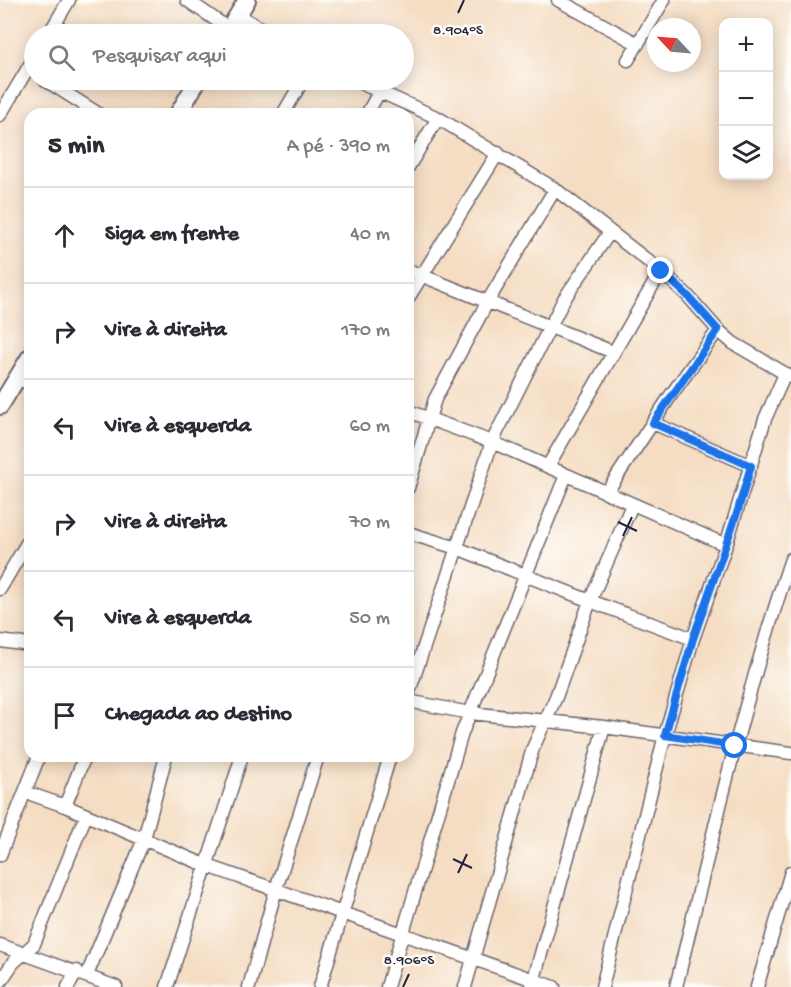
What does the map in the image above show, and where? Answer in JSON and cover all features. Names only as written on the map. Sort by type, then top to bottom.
[{"type":"main road","points":[[232,24],[247,0]]},
{"type":"main road","points":[[181,108],[192,90]]},
{"type":"main road","points":[[0,406],[24,381]]},
{"type":"street","points":[[55,24],[69,0]]},
{"type":"street","points":[[187,0],[228,24]]},
{"type":"street","points":[[558,0],[638,44]]},
{"type":"street","points":[[628,60],[664,0]]},
{"type":"street","points":[[0,115],[24,79]]},
{"type":"street","points":[[61,90],[89,108]]},
{"type":"street","points":[[287,108],[297,90]]},
{"type":"street","points":[[375,90],[438,118],[555,189],[661,271],[733,343],[788,375],[765,419],[726,545],[693,639],[665,735],[602,987]]},
{"type":"street","points":[[370,108],[379,92]]},
{"type":"street","points":[[414,157],[438,118]]},
{"type":"street","points":[[414,287],[498,153]]},
{"type":"street","points":[[414,467],[435,399],[488,301],[555,189]]},
{"type":"street","points":[[414,677],[492,442],[564,299],[610,232]]},
{"type":"street","points":[[548,466],[661,271]]},
{"type":"street","points":[[414,273],[613,352]]},
{"type":"street","points":[[606,493],[718,330]]},
{"type":"street","points":[[414,413],[492,442],[726,545]]},
{"type":"street","points":[[653,423],[751,466]]},
{"type":"street","points":[[387,987],[462,733],[566,475]]},
{"type":"street","points":[[465,987],[533,748],[556,697],[590,602],[632,505]]},
{"type":"street","points":[[414,535],[457,548],[590,602],[693,639]]},
{"type":"street","points":[[0,589],[24,548]]},
{"type":"street","points":[[676,987],[735,746],[768,625],[791,559]]},
{"type":"street","points":[[0,641],[24,644]]},
{"type":"street","points":[[414,702],[470,713],[604,727],[791,753]]},
{"type":"street","points":[[533,983],[604,727]]},
{"type":"street","points":[[0,855],[37,762]]},
{"type":"street","points":[[65,806],[83,762]]},
{"type":"street","points":[[69,987],[82,973],[144,839],[164,762]]},
{"type":"street","points":[[167,987],[240,762]]},
{"type":"street","points":[[249,987],[276,889],[316,762]]},
{"type":"street","points":[[320,987],[388,762]]},
{"type":"street","points":[[25,792],[206,864],[474,959],[533,983],[555,987]]},
{"type":"street","points":[[0,982],[13,963],[34,944],[86,815]]},
{"type":"street","points":[[757,987],[791,872]]},
{"type":"street","points":[[0,945],[116,987]]},
{"type":"route","points":[[661,271],[687,295],[718,330],[653,423],[751,466],[693,639],[665,735],[735,746]]}]
